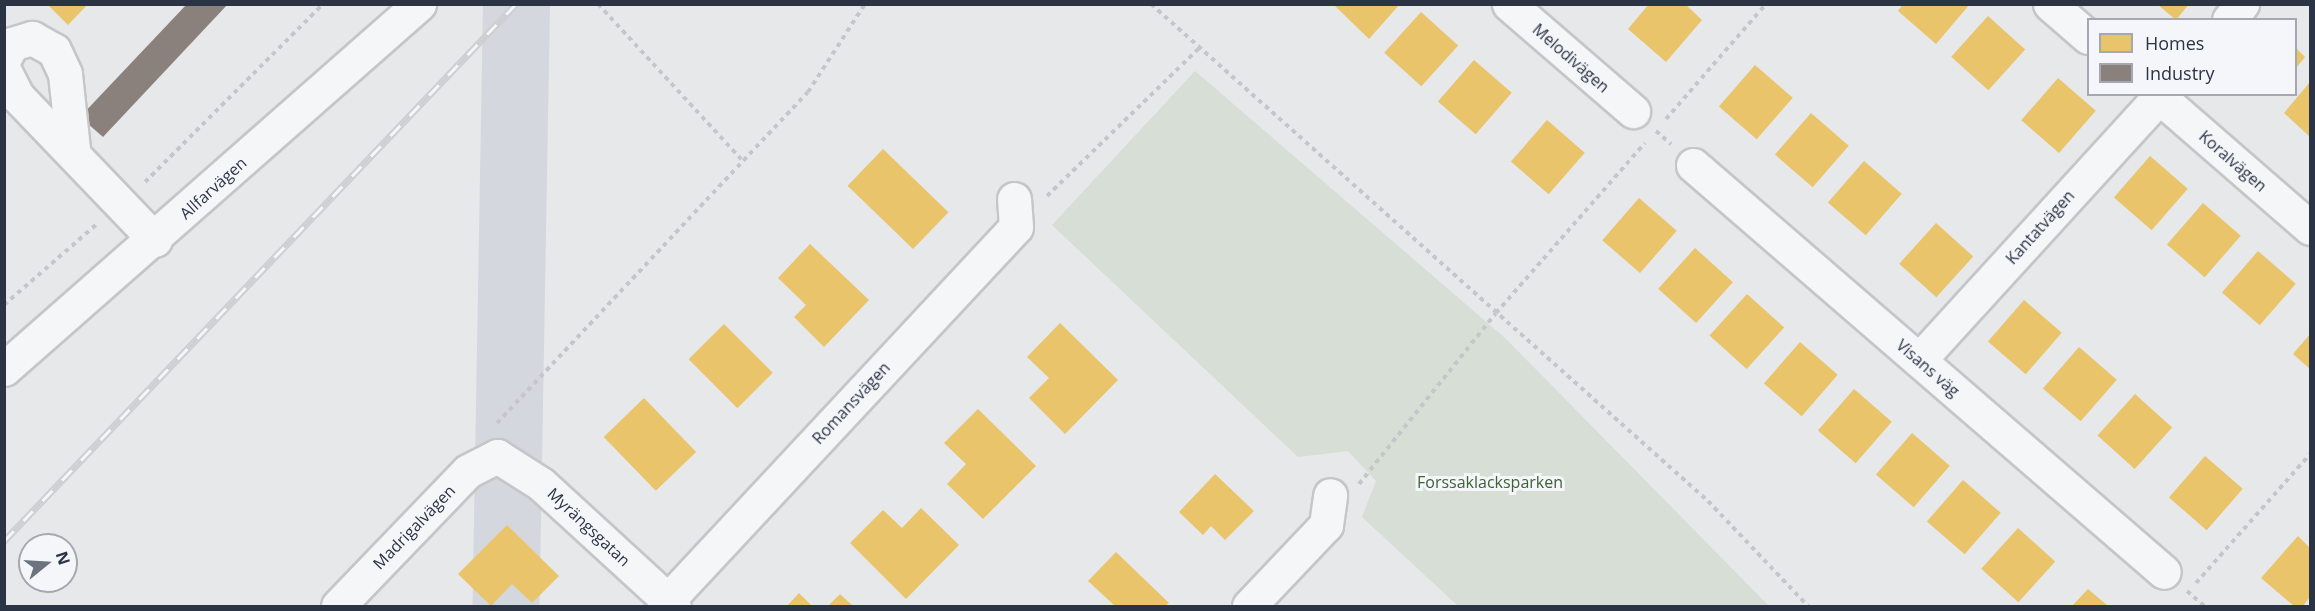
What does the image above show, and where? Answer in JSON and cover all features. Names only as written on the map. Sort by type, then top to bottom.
[{"type":"street","name":"Allfarvägen","points":[[4,369],[155,240],[419,4]]},
{"type":"street","name":"Melodivägen","points":[[1509,4],[1644,121]]},
{"type":"street","points":[[2050,4],[2087,36]]},
{"type":"street","points":[[2231,18],[2242,4]]},
{"type":"street","points":[[4,59],[12,44],[32,38],[54,50],[65,74],[73,148]]},
{"type":"street","points":[[4,70],[18,97],[73,148],[155,240]]},
{"type":"street","name":"Kantatvägen","points":[[1919,360],[2158,96]]},
{"type":"street","name":"Koralvägen","points":[[2160,96],[2310,228]]},
{"type":"street","name":"Visans väg","points":[[1693,165],[2164,572]]},
{"type":"street","name":"Romansvägen","points":[[671,603],[1015,213]]},
{"type":"street","name":"Myrängsgatan","points":[[497,456],[542,484],[671,603]]},
{"type":"street","name":"Madrigalvägen","points":[[338,606],[468,471],[497,456]]},
{"type":"street","points":[[1249,606],[1328,510]]},
{"type":"path","points":[[4,305],[205,128],[323,4]]},
{"type":"path","points":[[598,4],[744,162]]},
{"type":"path","points":[[497,456],[494,425],[808,92],[865,4]]},
{"type":"path","points":[[1151,4],[1201,46],[1708,501],[1808,606]]},
{"type":"path","points":[[1328,510],[1496,313],[1644,121],[1766,4]]},
{"type":"path","points":[[1015,213],[1201,46]]},
{"type":"path","points":[[1644,121],[1693,165]]},
{"type":"path","points":[[2182,599],[2310,454]]},
{"type":"shaded area","points":[[483,4],[550,5],[540,606],[472,606]]},
{"type":"green space","name":"Forssaklacksparken","points":[[1195,71],[1505,338],[1769,606],[1458,606],[1362,517],[1376,481],[1348,451],[1298,457],[1052,225]]},
{"type":"building: Homes","points":[[47,4],[88,4],[68,25]]},
{"type":"building: Homes","points":[[1333,4],[1400,4],[1369,39]]},
{"type":"building: Homes","points":[[1649,4],[1685,4],[1702,20],[1666,62],[1628,29]]},
{"type":"building: Homes","points":[[1903,4],[1970,4],[1936,44],[1898,11]]},
{"type":"building: Homes","points":[[2157,4],[2189,4],[2178,18],[2174,18]]},
{"type":"building: Homes","points":[[1421,12],[1458,45],[1421,86],[1384,53]]},
{"type":"building: Homes","points":[[1988,16],[2025,49],[1988,90],[1951,57]]},
{"type":"building: Homes","points":[[2297,49],[2305,57],[2297,67]]},
{"type":"building: Homes","points":[[1474,60],[1512,93],[1476,134],[1438,102]]},
{"type":"building: Homes","points":[[1755,65],[1793,98],[1757,139],[1719,107]]},
{"type":"building: Homes","points":[[2058,78],[2096,111],[2059,153],[2021,120]]},
{"type":"building: Homes","points":[[2310,82],[2310,137],[2284,113]]},
{"type":"building: Homes","points":[[1811,113],[1849,146],[1813,187],[1775,155]]},
{"type":"building: Homes","points":[[1547,120],[1585,153],[1549,194],[1511,162]]},
{"type":"building: Homes","points":[[883,149],[948,212],[913,249],[848,186]]},
{"type":"building: Homes","points":[[2150,156],[2188,189],[2152,230],[2114,198]]},
{"type":"building: Homes","points":[[1864,161],[1902,194],[1866,235],[1828,203]]},
{"type":"building: Homes","points":[[1639,198],[1677,231],[1640,273],[1602,240]]},
{"type":"building: Homes","points":[[2203,203],[2241,236],[2205,277],[2167,245]]},
{"type":"building: Homes","points":[[1936,223],[1973,256],[1936,297],[1899,264]]},
{"type":"building: Homes","points":[[810,244],[869,300],[824,347],[794,317],[806,305],[778,278]]},
{"type":"building: Homes","points":[[1695,248],[1733,282],[1696,323],[1658,289]]},
{"type":"building: Homes","points":[[2258,251],[2296,284],[2260,325],[2222,293]]},
{"type":"building: Homes","points":[[1747,294],[1784,327],[1747,369],[1710,336]]},
{"type":"building: Homes","points":[[2024,300],[2062,333],[2026,374],[1988,342]]},
{"type":"building: Homes","points":[[1060,323],[1118,380],[1065,434],[1029,398],[1049,378],[1027,357]]},
{"type":"building: Homes","points":[[724,324],[773,373],[737,408],[689,359]]},
{"type":"building: Homes","points":[[2310,334],[2310,369],[2293,354]]},
{"type":"building: Homes","points":[[1800,342],[1838,375],[1802,416],[1764,384]]},
{"type":"building: Homes","points":[[2079,347],[2117,380],[2081,421],[2043,389]]},
{"type":"building: Homes","points":[[1854,389],[1892,422],[1856,463],[1818,431]]},
{"type":"building: Homes","points":[[2135,394],[2172,427],[2135,469],[2098,436]]},
{"type":"building: Homes","points":[[644,398],[696,452],[656,491],[604,437]]},
{"type":"building: Homes","points":[[978,409],[1036,466],[983,519],[947,484],[966,464],[944,443]]},
{"type":"building: Homes","points":[[1912,433],[1950,466],[1914,507],[1876,475]]},
{"type":"building: Homes","points":[[2205,456],[2243,489],[2207,530],[2169,498]]},
{"type":"building: Homes","points":[[1215,474],[1254,511],[1225,540],[1211,526],[1203,535],[1179,512]]},
{"type":"building: Homes","points":[[1963,480],[2001,513],[1965,554],[1927,522]]},
{"type":"building: Homes","points":[[921,508],[959,545],[906,599],[850,543],[883,510],[902,528]]},
{"type":"building: Homes","points":[[507,525],[559,576],[532,603],[512,584],[491,606],[458,574]]},
{"type":"building: Homes","points":[[2018,528],[2055,561],[2018,602],[1981,569]]},
{"type":"building: Homes","points":[[2298,536],[2310,548],[2310,597],[2303,606],[2294,606],[2261,578]]},
{"type":"building: Homes","points":[[1116,552],[1169,603],[1165,606],[1115,606],[1088,581]]},
{"type":"building: Homes","points":[[2088,589],[2108,606],[2072,606]]},
{"type":"building: Homes","points":[[799,593],[812,606],[787,606]]},
{"type":"building: Homes","points":[[840,594],[853,606],[828,606]]},
{"type":"building: Industry","points":[[187,4],[228,4],[103,137],[80,117]]},
{"type":"railway","points":[[4,541],[516,4]]}]
